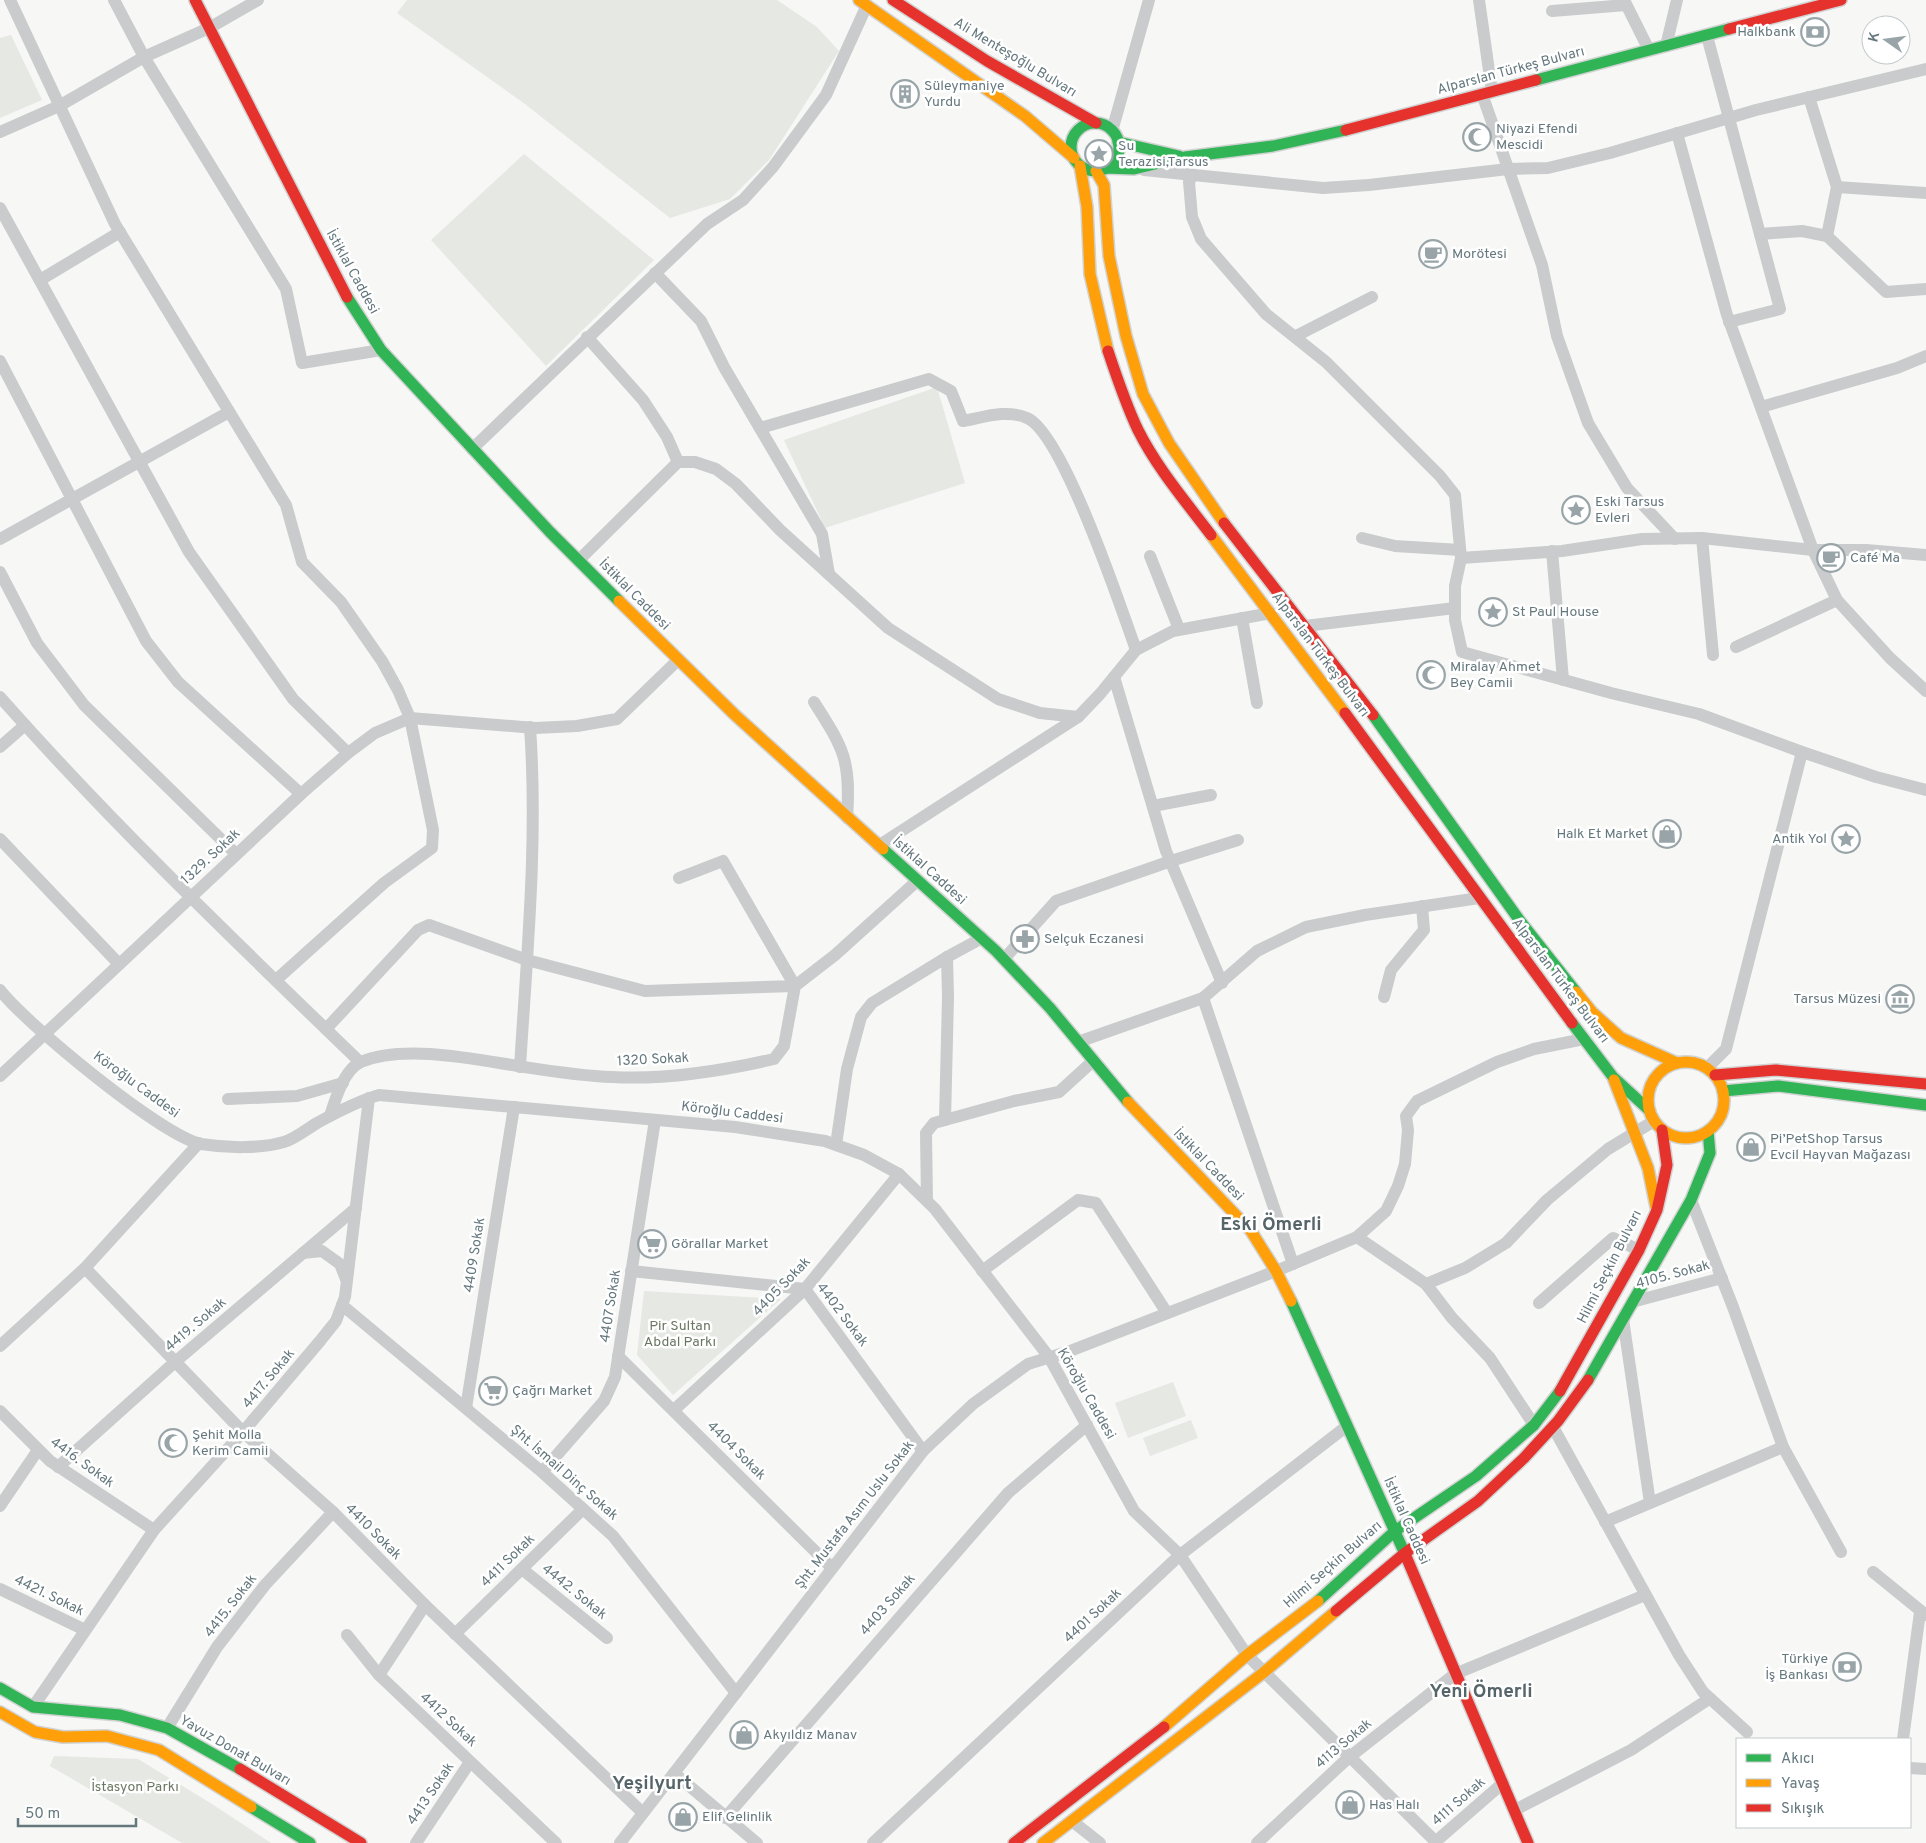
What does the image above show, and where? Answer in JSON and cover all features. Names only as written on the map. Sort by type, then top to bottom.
[{"type":"street","points":[[10,0],[120,232],[286,505],[302,562],[341,602],[382,661],[410,718],[433,830],[432,848],[384,883],[276,980]]},
{"type":"street","points":[[114,0],[144,57],[286,289],[302,363],[381,350]]},
{"type":"street","name":"İstiklal Caddesi","points":[[195,0],[353,309],[381,350],[472,449],[678,660],[847,818],[1004,959],[1050,1008],[1121,1095],[1250,1231],[1276,1271],[1307,1334],[1405,1554],[1528,1843]]},
{"type":"street","points":[[0,132],[59,106],[144,57],[209,28],[258,0]]},
{"type":"street","name":"Ali Menteşoğlu Bulvarı","points":[[893,0],[987,61],[1096,123]]},
{"type":"street","points":[[1101,169],[1117,156],[1115,137],[1148,0]]},
{"type":"street","points":[[1479,0],[1487,93],[1508,169],[1542,265],[1557,336],[1588,423],[1627,488],[1675,539]]},
{"type":"street","points":[[1666,46],[1677,0]]},
{"type":"street","name":"Alparslan Türkeş Bulvarı","points":[[1185,157],[1273,146],[1355,128],[1841,0]]},
{"type":"street","points":[[472,449],[706,224],[743,200],[773,167],[826,95],[863,3],[1025,116],[1077,162],[1101,169],[1134,168],[1192,176],[1323,188],[1369,186],[1508,169],[1548,168],[1610,154],[1729,118],[1809,97],[1926,69]]},
{"type":"street","points":[[1552,11],[1625,3],[1649,50]]},
{"type":"street","points":[[1707,36],[1780,309],[1729,322]]},
{"type":"street","points":[[1809,97],[1837,187],[1827,236]]},
{"type":"street","points":[[1077,162],[1071,146],[1075,134],[1084,125],[1096,123],[1108,127],[1115,137],[1185,157]]},
{"type":"street","points":[[1677,133],[1729,322],[1813,550],[1837,600],[1890,658],[1926,691]]},
{"type":"street","points":[[1134,168],[1185,157]]},
{"type":"street","name":"Alparslan Türkeş Bulvarı","points":[[1077,162],[1087,207],[1090,274],[1105,341],[1120,388],[1139,432],[1174,486],[1271,613],[1584,1039],[1613,1077],[1655,1120]]},
{"type":"street","name":"Alparslan Türkeş Bulvarı","points":[[1101,169],[1110,256],[1126,336],[1143,394],[1170,443],[1224,523],[1351,685],[1520,921],[1592,1012],[1620,1038],[1677,1063]]},
{"type":"street","points":[[1192,176],[1189,182],[1192,217],[1201,239],[1266,314],[1296,336],[1332,368],[1440,476],[1455,495],[1460,554],[1455,586],[1455,608],[1462,652],[1563,680],[1699,714],[1876,777],[1926,790]]},
{"type":"street","points":[[1837,187],[1926,193]]},
{"type":"street","points":[[0,208],[189,552],[293,699],[348,754]]},
{"type":"street","points":[[1760,234],[1802,231],[1827,236],[1886,292],[1926,289]]},
{"type":"street","points":[[40,280],[120,232]]},
{"type":"street","points":[[655,273],[701,322],[822,534],[829,574]]},
{"type":"street","points":[[1296,336],[1372,297]]},
{"type":"street","points":[[587,337],[643,400],[667,437],[678,462]]},
{"type":"street","points":[[1760,407],[1897,368],[1926,356]]},
{"type":"street","points":[[0,361],[146,641],[178,682],[301,794]]},
{"type":"street","points":[[760,428],[929,379],[951,391],[963,421],[1010,412],[1029,418],[1038,427],[1051,446],[1085,510],[1136,650]]},
{"type":"street","points":[[0,539],[229,412]]},
{"type":"street","points":[[579,560],[678,462],[695,462],[716,469],[736,484],[780,530],[888,628],[998,698],[1040,713],[1078,717]]},
{"type":"street","points":[[1362,538],[1395,546],[1460,554],[1552,552],[1642,539],[1702,538],[1813,550],[1866,550],[1926,555]]},
{"type":"street","points":[[1702,538],[1713,655]]},
{"type":"street","points":[[1552,552],[1563,680]]},
{"type":"street","points":[[1150,556],[1179,630]]},
{"type":"street","points":[[0,572],[37,643],[84,705],[236,854]]},
{"type":"street","points":[[1736,648],[1837,600]]},
{"type":"street","points":[[1305,626],[1455,608]]},
{"type":"street","points":[[878,846],[1078,717],[1136,650],[1173,630],[1271,613]]},
{"type":"street","points":[[1242,618],[1257,704]]},
{"type":"street","points":[[410,718],[530,728],[577,726],[617,719],[678,660]]},
{"type":"street","points":[[1114,677],[1171,861],[1222,983]]},
{"type":"street","points":[[0,697],[25,726],[191,897],[360,1062],[343,1083],[330,1116]]},
{"type":"street","points":[[814,702],[839,742],[847,766],[849,784],[847,818]]},
{"type":"street","name":"1329. Sokak","points":[[0,1076],[301,794],[375,733],[410,718]]},
{"type":"street","points":[[0,747],[25,726]]},
{"type":"street","points":[[520,1066],[533,881],[533,772],[530,728]]},
{"type":"street","points":[[1711,1071],[1726,1049],[1802,752]]},
{"type":"street","points":[[1153,806],[1211,795]]},
{"type":"street","points":[[0,839],[118,964]]},
{"type":"street","points":[[1004,959],[1056,901],[1238,840]]},
{"type":"street","points":[[678,878],[723,860],[795,986]]},
{"type":"street","points":[[326,1029],[418,930],[429,925],[527,960],[645,991],[795,986],[835,955],[917,881]]},
{"type":"street","points":[[1078,1042],[1203,998],[1257,951],[1306,927],[1422,906],[1480,898]]},
{"type":"street","points":[[1384,997],[1391,970],[1424,930],[1422,906]]},
{"type":"street","points":[[836,1145],[847,1069],[860,1017],[872,1003],[982,938]]},
{"type":"street","points":[[945,1120],[947,957]]},
{"type":"street","name":"1320 Sokak","points":[[360,1062],[393,1054],[452,1056],[592,1075],[636,1078],[732,1069],[774,1059],[784,1046],[795,986]]},
{"type":"street","name":"Köroğlu Caddesi","points":[[0,990],[9,1001],[65,1052],[158,1123],[200,1144],[245,1146],[286,1142],[330,1116],[379,1095],[735,1127],[825,1141],[864,1155],[899,1174],[927,1201],[1049,1357],[1134,1510],[1180,1555],[1247,1655],[1435,1842]]},
{"type":"street","points":[[1203,998],[1293,1264]]},
{"type":"street","name":"Şht. Mustafa Asım Uslu Sokak","points":[[620,1843],[923,1451],[973,1404],[1028,1364],[1276,1271],[1357,1237],[1386,1211],[1398,1186],[1405,1164],[1408,1130],[1406,1116],[1417,1101],[1497,1062],[1534,1049],[1584,1039]]},
{"type":"street","points":[[927,1201],[926,1134],[934,1123],[1014,1101],[1059,1092],[1094,1061]]},
{"type":"street","points":[[1711,1071],[1723,1091],[1723,1106],[1718,1120],[1708,1131],[1697,1136],[1685,1138],[1673,1136],[1655,1120],[1648,1098],[1654,1080],[1666,1067],[1677,1063],[1693,1062],[1711,1071],[1776,1070],[1926,1084]]},
{"type":"street","points":[[1613,1077],[1648,1168],[1656,1210]]},
{"type":"street","points":[[228,1099],[297,1096],[343,1083]]},
{"type":"street","points":[[1723,1091],[1778,1086],[1926,1104]]},
{"type":"street","name":"4417. Sokak","points":[[33,1706],[154,1530],[243,1432],[336,1321],[342,1305],[346,1282],[369,1098]]},
{"type":"street","name":"4409 Sokak","points":[[466,1408],[514,1107]]},
{"type":"street","name":"4407 Sokak","points":[[542,1472],[604,1401],[614,1377],[655,1120]]},
{"type":"street","points":[[1426,1284],[1465,1268],[1506,1244],[1547,1200],[1608,1150],[1655,1120]]},
{"type":"street","name":"Hilmi Seçkin Bulvarı","points":[[1014,1843],[1147,1741],[1247,1655],[1328,1593],[1395,1531],[1476,1476],[1534,1425],[1564,1386],[1639,1250],[1656,1210],[1665,1181],[1667,1165],[1655,1120]]},
{"type":"street","points":[[1043,1843],[1262,1672],[1405,1554],[1478,1501],[1524,1458],[1552,1427],[1589,1379],[1691,1200],[1710,1154],[1708,1131]]},
{"type":"street","points":[[0,1346],[84,1268],[200,1144]]},
{"type":"street","name":"4405 Sokak","points":[[674,1410],[805,1289],[899,1174]]},
{"type":"street","points":[[982,1271],[1078,1200],[1086,1200],[1096,1203],[1167,1313]]},
{"type":"street","points":[[1691,1200],[1722,1278],[1783,1447],[1841,1552]]},
{"type":"street","name":"4419. Sokak","points":[[58,1467],[175,1362],[356,1208]]},
{"type":"street","points":[[1357,1237],[1426,1284],[1452,1318],[1490,1358],[1534,1425]]},
{"type":"street","points":[[1539,1303],[1613,1238],[1639,1250]]},
{"type":"street","points":[[303,1253],[322,1251],[340,1264],[346,1282]]},
{"type":"street","name":"4410 Sokak","points":[[84,1268],[243,1432],[333,1512],[425,1605],[643,1813]]},
{"type":"street","name":"4402 Sokak","points":[[631,1271],[805,1289],[923,1451]]},
{"type":"street","name":"4105. Sokak","points":[[1632,1302],[1722,1278]]},
{"type":"street","name":"Şht. İsmail Dinç Sokak","points":[[342,1305],[542,1472],[613,1536],[736,1693]]},
{"type":"street","points":[[1623,1318],[1650,1503]]},
{"type":"street","name":"4404 Sokak","points":[[618,1356],[832,1568]]},
{"type":"street","name":"4416. Sokak","points":[[0,1411],[38,1450],[58,1467],[154,1530]]},
{"type":"street","name":"4403 Sokak","points":[[725,1818],[1008,1493],[1087,1425]]},
{"type":"street","name":"4401 Sokak","points":[[873,1843],[1180,1555],[1347,1426]]},
{"type":"street","points":[[1552,1427],[1679,1655],[1709,1699],[1747,1732]]},
{"type":"street","points":[[1605,1522],[1783,1447]]},
{"type":"street","points":[[0,1506],[38,1450]]},
{"type":"street","name":"4411 Sokak","points":[[455,1634],[583,1509]]},
{"type":"street","name":"4415. Sokak","points":[[167,1728],[217,1647],[265,1585],[333,1512]]},
{"type":"street","name":"4442. Sokak","points":[[522,1569],[607,1638]]},
{"type":"street","points":[[1874,1572],[1923,1613],[1903,1738]]},
{"type":"street","name":"4421. Sokak","points":[[0,1589],[85,1630]]},
{"type":"street","name":"4113 Sokak","points":[[1256,1843],[1350,1757],[1455,1674],[1646,1595]]},
{"type":"street","points":[[379,1675],[425,1605]]},
{"type":"street","name":"4412 Sokak","points":[[348,1635],[379,1675],[556,1843]]},
{"type":"street","name":"Yavuz Donat Bulvarı","points":[[0,1688],[33,1706],[54,1710],[120,1715],[167,1728],[198,1744],[361,1843]]},
{"type":"street","points":[[1515,1810],[1631,1750],[1709,1699]]},
{"type":"street","points":[[0,1712],[35,1732],[63,1737],[107,1736],[159,1750],[310,1843]]},
{"type":"street","name":"4413 Sokak","points":[[416,1843],[470,1762]]},
{"type":"street","points":[[1911,1768],[1926,1769]]},
{"type":"street","points":[[674,1773],[725,1818],[757,1843]]},
{"type":"street","name":"4111 Sokak","points":[[1435,1842],[1503,1783]]},
{"type":"street","points":[[1072,1821],[1100,1843]]},
{"type":"green space","points":[[407,0],[777,0],[817,27],[839,51],[769,160],[730,199],[670,218],[525,104],[397,13]]},
{"type":"green space","points":[[11,35],[42,100],[0,118],[0,38]]},
{"type":"green space","points":[[524,154],[654,260],[546,366],[431,240]]},
{"type":"green space","points":[[937,387],[965,483],[825,528],[784,440]]},
{"type":"green space","name":"Pir Sultan Abdal Parkı","points":[[644,1291],[781,1299],[673,1395],[637,1355]]},
{"type":"green space","points":[[1173,1382],[1186,1416],[1128,1438],[1115,1403]]},
{"type":"green space","points":[[1191,1420],[1198,1438],[1150,1456],[1143,1438]]},
{"type":"green space","name":"İstasyon Parkı","points":[[54,1756],[138,1759],[271,1843],[182,1843],[50,1766]]},
{"type":"traffic: fast","points":[[1536,80],[1729,29]]},
{"type":"traffic: fast","points":[[1095,123],[1104,125],[1112,130],[1117,138],[1119,147],[1117,156],[1112,164],[1104,169],[1095,171],[1086,169],[1078,164],[1073,156],[1071,147],[1073,138],[1078,130],[1086,125],[1095,123]]},
{"type":"traffic: fast","points":[[1105,168],[1134,169],[1185,157],[1273,146],[1346,130]]},
{"type":"traffic: fast","points":[[1118,142],[1179,156]]},
{"type":"traffic: fast","points":[[347,297],[381,350],[550,532],[619,601]]},
{"type":"traffic: fast","points":[[1373,715],[1520,921],[1576,992]]},
{"type":"traffic: fast","points":[[883,849],[996,951],[1050,1008],[1128,1102]]},
{"type":"traffic: fast","points":[[1572,1023],[1613,1077],[1649,1110]]},
{"type":"traffic: fast","points":[[1723,1091],[1778,1086],[1926,1105]]},
{"type":"traffic: fast","points":[[1588,1380],[1691,1200],[1710,1153],[1708,1131]]},
{"type":"traffic: fast","points":[[1291,1301],[1405,1554]]},
{"type":"traffic: fast","points":[[1318,1601],[1395,1531],[1476,1476],[1534,1425],[1560,1391]]},
{"type":"traffic: fast","points":[[0,1688],[33,1707],[120,1715],[167,1728],[240,1769]]},
{"type":"traffic: fast","points":[[251,1807],[310,1843]]},
{"type":"traffic: slow","points":[[859,0],[1025,116],[1074,158]]},
{"type":"traffic: slow","points":[[1080,166],[1087,207],[1090,274],[1108,351]]},
{"type":"traffic: slow","points":[[1096,171],[1104,185],[1109,256],[1126,336],[1143,394],[1169,443],[1224,523]]},
{"type":"traffic: slow","points":[[1211,535],[1345,713]]},
{"type":"traffic: slow","points":[[619,601],[735,715],[883,849]]},
{"type":"traffic: slow","points":[[1576,992],[1592,1012],[1621,1038],[1677,1063]]},
{"type":"traffic: slow","points":[[1686,1062],[1700,1065],[1713,1073],[1721,1086],[1724,1100],[1721,1114],[1713,1127],[1700,1135],[1686,1138],[1672,1135],[1659,1127],[1651,1114],[1648,1100],[1651,1086],[1659,1073],[1672,1065],[1686,1062]]},
{"type":"traffic: slow","points":[[1614,1080],[1648,1168],[1656,1207]]},
{"type":"traffic: slow","points":[[1128,1102],[1251,1231],[1276,1271],[1291,1301]]},
{"type":"traffic: slow","points":[[1164,1727],[1247,1655],[1318,1601]]},
{"type":"traffic: slow","points":[[1043,1843],[1263,1673],[1336,1611]]},
{"type":"traffic: slow","points":[[0,1712],[35,1732],[63,1737],[107,1736],[159,1750],[251,1807]]},
{"type":"traffic: jam","points":[[195,0],[347,297]]},
{"type":"traffic: jam","points":[[893,0],[987,61],[1096,123]]},
{"type":"traffic: jam","points":[[1729,29],[1841,0]]},
{"type":"traffic: jam","points":[[1346,130],[1536,80]]},
{"type":"traffic: jam","points":[[1108,351],[1138,430],[1172,484],[1211,535]]},
{"type":"traffic: jam","points":[[1224,523],[1373,715]]},
{"type":"traffic: jam","points":[[1345,713],[1572,1023]]},
{"type":"traffic: jam","points":[[1715,1075],[1776,1070],[1926,1084]]},
{"type":"traffic: jam","points":[[1560,1391],[1639,1250],[1657,1210],[1667,1165],[1662,1130]]},
{"type":"traffic: jam","points":[[1336,1611],[1405,1553],[1478,1501],[1524,1458],[1558,1421],[1588,1380]]},
{"type":"traffic: jam","points":[[1405,1554],[1528,1843]]},
{"type":"traffic: jam","points":[[1014,1843],[1164,1727]]},
{"type":"traffic: jam","points":[[240,1769],[361,1843]]},
{"type":"place","name":"Halkbank","points":[[1815,32]]},
{"type":"place","name":"Süleymaniye Yurdu","points":[[905,94]]},
{"type":"place","name":"Niyazi Efendi Mescidi","points":[[1477,137]]},
{"type":"place","name":"Su Terazisi,Tarsus","points":[[1099,154]]},
{"type":"place","name":"Morötesi","points":[[1433,254]]},
{"type":"place","name":"Eski Tarsus Evleri","points":[[1576,510]]},
{"type":"place","name":"Café Ma","points":[[1831,558]]},
{"type":"place","name":"St Paul House","points":[[1493,612]]},
{"type":"place","name":"Miralay Ahmet Bey Camii","points":[[1431,675]]},
{"type":"place","name":"Halk Et Market","points":[[1667,834]]},
{"type":"place","name":"Antik Yol","points":[[1846,839]]},
{"type":"place","name":"Selçuk Eczanesi","points":[[1025,939]]},
{"type":"place","name":"Tarsus Müzesi","points":[[1900,999]]},
{"type":"place","name":"Pi’PetShop Tarsus Evcil Hayvan Mağazası","points":[[1751,1147]]},
{"type":"place","name":"Görallar Market","points":[[652,1244]]},
{"type":"place","name":"Çağrı Market","points":[[493,1391]]},
{"type":"place","name":"Şehit Molla Kerim Camii","points":[[173,1443]]},
{"type":"place","name":"Türkiye İş Bankası","points":[[1847,1667]]},
{"type":"place","name":"Akyıldız Manav","points":[[744,1735]]},
{"type":"place","name":"Has Halı","points":[[1350,1805]]},
{"type":"place","name":"Elif Gelinlik","points":[[683,1817]]},
{"type":"district","name":"Eski Ömerli","points":[[1271,1225]]},
{"type":"district","name":"Yeni Ömerli","points":[[1481,1692]]},
{"type":"district","name":"Yeşilyurt","points":[[652,1784]]}]
